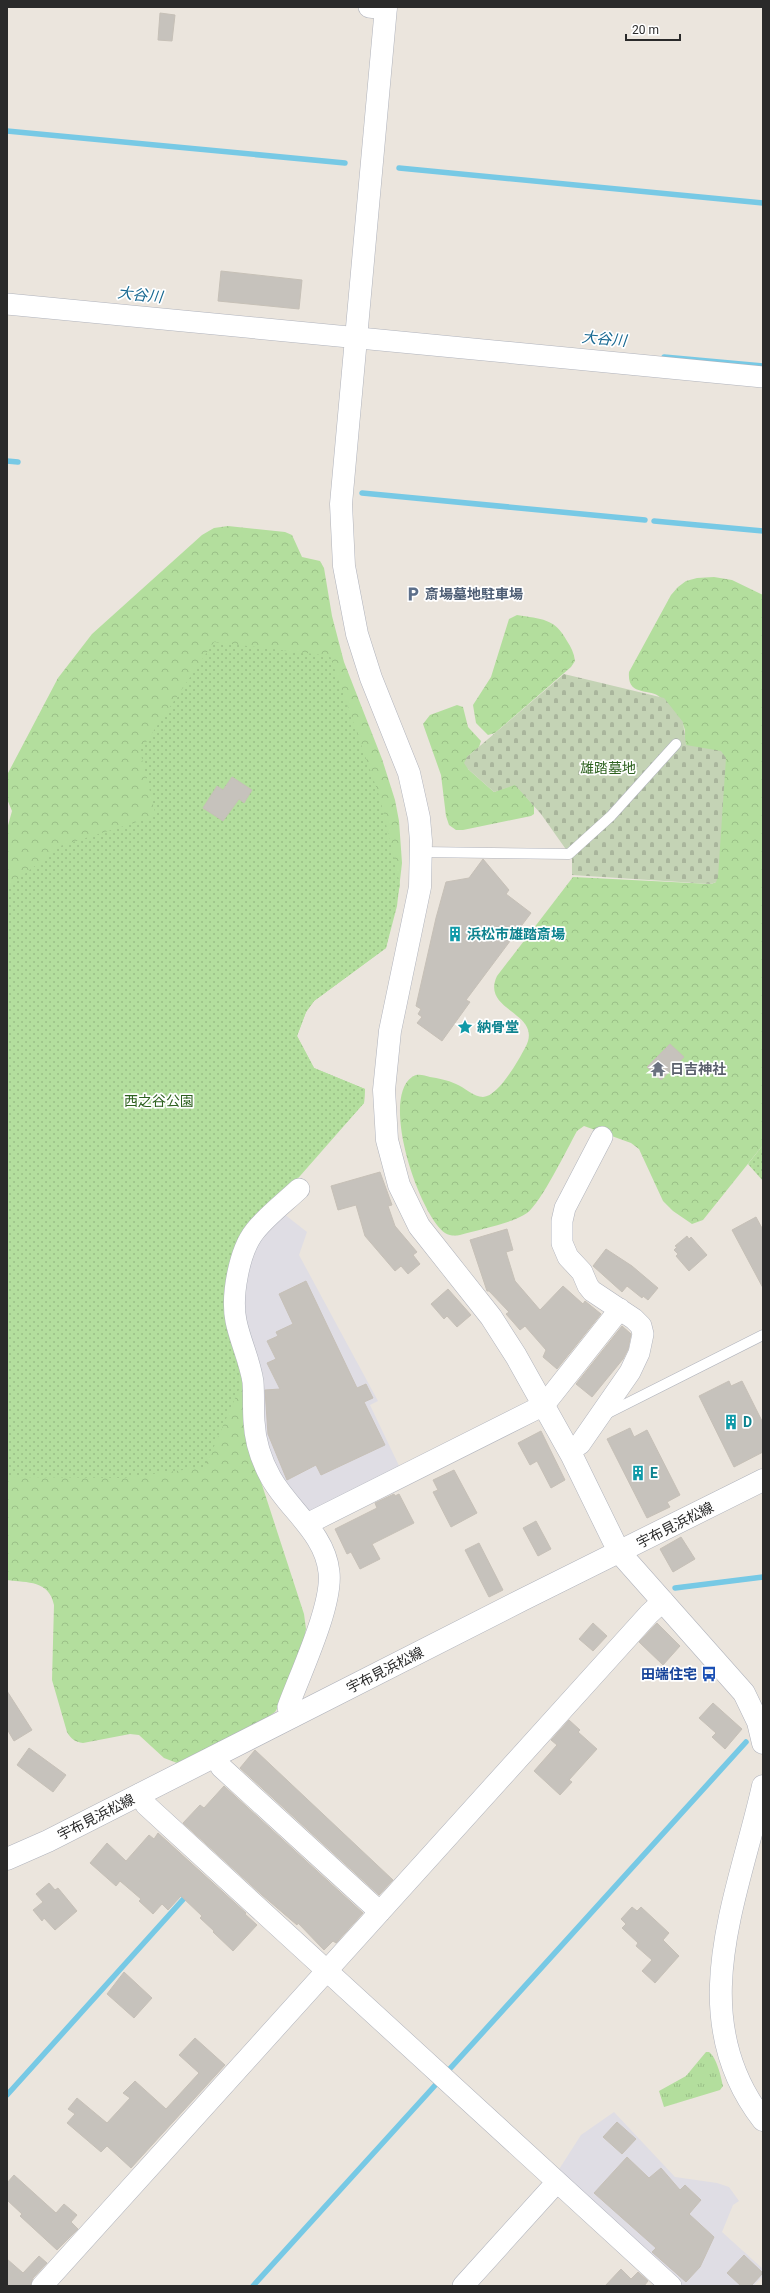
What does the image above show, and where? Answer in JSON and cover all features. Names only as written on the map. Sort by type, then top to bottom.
[{"type":"street","points":[[380,8],[357,339],[343,477],[342,543],[344,566],[352,612],[363,656],[409,773],[415,795],[422,852],[417,910],[390,1031],[384,1090],[385,1117],[390,1155],[399,1185],[419,1226],[491,1317],[569,1450],[619,1552],[744,1693],[758,1722],[763,1743]]},
{"type":"street","points":[[7,304],[763,377]]},
{"type":"street","points":[[569,1450],[580,1444],[625,1383],[642,1343],[643,1334],[640,1326],[634,1319],[588,1286],[582,1272],[568,1257],[562,1243],[562,1221],[565,1208],[602,1138]]},
{"type":"street","points":[[292,1717],[288,1707],[326,1605],[330,1584],[326,1558],[321,1545],[307,1524],[272,1480],[263,1462],[257,1443],[254,1423],[252,1377],[233,1307],[233,1291],[237,1276],[254,1232],[299,1189]]},
{"type":"street","points":[[307,1524],[544,1405],[620,1309]]},
{"type":"street","name":"宇布見浜松線","points":[[7,1859],[32,1849],[763,1480]]},
{"type":"street","points":[[42,2286],[649,1614],[663,1601]]},
{"type":"street","points":[[216,1756],[221,1767],[380,1912]]},
{"type":"street","points":[[763,1786],[727,1933],[720,1981],[720,2005],[729,2053],[748,2098],[763,2120]]},
{"type":"street","points":[[140,1794],[146,1805],[671,2286]]},
{"type":"street","points":[[463,2286],[557,2182]]},
{"type":"lane","points":[[422,852],[569,854],[611,816],[676,744]]},
{"type":"lane","points":[[601,1416],[763,1335]]},
{"type":"shaded area","points":[[284,1214],[307,1232],[299,1255],[378,1401],[370,1405],[401,1470],[310,1515],[279,1476],[270,1459],[244,1321],[245,1278],[261,1237]]},
{"type":"shaded area","points":[[614,2112],[675,2177],[717,2183],[729,2187],[739,2201],[733,2205],[722,2232],[763,2269],[763,2276],[753,2286],[679,2286],[556,2174],[581,2135]]},
{"type":"green space","name":"西之谷公園","points":[[228,526],[285,532],[292,535],[302,557],[320,561],[324,568],[332,616],[344,662],[382,759],[395,800],[399,821],[402,863],[397,906],[386,948],[314,1001],[306,1012],[297,1036],[314,1068],[365,1089],[364,1103],[293,1184],[247,1227],[242,1371],[249,1445],[304,1614],[306,1629],[303,1643],[281,1702],[275,1712],[264,1720],[177,1763],[164,1758],[139,1735],[130,1734],[83,1743],[75,1741],[70,1737],[67,1732],[52,1680],[54,1605],[51,1597],[48,1591],[36,1584],[7,1580],[7,829],[12,811],[7,799],[7,775],[58,678],[92,634],[202,535],[214,528]]},
{"type":"green space","points":[[714,577],[732,580],[763,595],[763,1145],[703,1220],[692,1224],[673,1211],[663,1201],[639,1149],[631,1143],[584,1126],[577,1131],[546,1187],[533,1207],[527,1213],[504,1223],[460,1235],[452,1236],[447,1234],[435,1222],[424,1204],[407,1156],[402,1131],[400,1108],[403,1089],[412,1077],[421,1075],[446,1080],[459,1085],[480,1097],[489,1095],[501,1085],[522,1054],[529,1036],[527,1027],[497,997],[494,988],[497,976],[573,877],[711,884],[716,882],[689,747],[685,743],[683,724],[661,698],[651,693],[635,689],[629,680],[629,672],[671,595],[686,581],[697,578]]},
{"type":"green space","points":[[517,615],[540,619],[558,628],[571,648],[575,661],[571,667],[495,733],[488,735],[476,723],[473,705],[491,677],[509,619]]},
{"type":"green space","name":"西之谷公園","points":[[214,642],[330,656],[380,798],[400,885],[386,948],[314,1001],[306,1012],[297,1036],[314,1068],[365,1089],[364,1103],[241,1239],[244,1378],[205,1467],[123,1478],[7,1477],[7,888],[60,846],[156,816],[140,751]]},
{"type":"green space","name":"雄踏墓地","points":[[564,674],[664,698],[683,722],[686,745],[721,751],[726,758],[718,877],[716,882],[711,884],[572,875],[572,858],[541,814],[515,785],[494,792],[468,769],[464,763],[467,757]]},
{"type":"green space","points":[[457,705],[463,707],[468,727],[481,741],[479,747],[467,757],[468,769],[494,792],[515,784],[534,806],[534,814],[531,816],[463,830],[456,830],[449,825],[446,816],[441,775],[423,724],[430,715]]},
{"type":"green space","points":[[763,1145],[763,1181],[748,1164]]},
{"type":"green space","points":[[706,2052],[709,2052],[712,2055],[718,2068],[723,2086],[720,2090],[664,2107],[659,2091],[686,2076]]},
{"type":"building","points":[[160,13],[175,15],[172,41],[158,40]]},
{"type":"building","points":[[221,271],[302,280],[299,309],[218,301]]},
{"type":"building","points":[[232,777],[252,790],[244,803],[239,799],[223,821],[203,808],[217,786],[223,790]]},
{"type":"building","points":[[483,859],[509,890],[506,894],[531,913],[466,1000],[470,1002],[442,1041],[417,1023],[422,1017],[418,1014],[421,1009],[416,1006],[436,918],[446,882],[469,878]]},
{"type":"building","points":[[670,1044],[684,1057],[661,1080],[647,1067]]},
{"type":"building","points":[[380,1172],[392,1205],[388,1206],[395,1226],[417,1252],[413,1255],[420,1264],[408,1274],[401,1266],[395,1271],[365,1236],[356,1205],[338,1210],[331,1186]]},
{"type":"building","points":[[756,1217],[763,1230],[763,1288],[732,1230]]},
{"type":"building","points":[[507,1229],[513,1250],[506,1252],[515,1281],[540,1310],[563,1286],[583,1304],[585,1301],[601,1314],[557,1369],[543,1357],[546,1350],[525,1326],[520,1330],[506,1314],[509,1312],[489,1291],[487,1291],[470,1240]]},
{"type":"building","points":[[687,1236],[689,1239],[691,1237],[707,1255],[689,1271],[676,1256],[678,1254],[674,1250],[677,1247],[675,1246]]},
{"type":"building","points":[[606,1249],[632,1266],[658,1288],[648,1300],[643,1296],[642,1298],[627,1286],[622,1292],[593,1266]]},
{"type":"building","points":[[306,1281],[357,1388],[366,1384],[373,1398],[364,1402],[385,1445],[321,1475],[316,1465],[287,1480],[268,1434],[265,1390],[280,1389],[267,1363],[276,1359],[267,1341],[278,1336],[276,1332],[293,1324],[279,1294]]},
{"type":"building","points":[[448,1289],[471,1315],[457,1327],[447,1316],[444,1319],[431,1304]]},
{"type":"building","points":[[622,1326],[631,1334],[628,1349],[623,1359],[592,1397],[576,1384]]},
{"type":"building","name":"D","points":[[729,1381],[731,1386],[742,1381],[763,1423],[763,1452],[734,1467],[699,1396]]},
{"type":"building","name":"E","points":[[630,1428],[634,1437],[647,1430],[680,1495],[667,1502],[670,1507],[647,1518],[607,1439]]},
{"type":"building","points":[[541,1431],[565,1480],[551,1488],[537,1461],[530,1465],[518,1443]]},
{"type":"building","points":[[454,1470],[477,1513],[451,1527],[433,1492],[438,1490],[433,1480]]},
{"type":"building","points":[[394,1494],[395,1496],[399,1494],[414,1523],[372,1544],[380,1559],[360,1569],[351,1552],[347,1554],[335,1529],[377,1508],[375,1503]]},
{"type":"building","points":[[536,1521],[551,1549],[538,1556],[523,1528]]},
{"type":"building","points":[[681,1537],[695,1559],[673,1572],[660,1549]]},
{"type":"building","points":[[479,1543],[503,1590],[489,1597],[465,1550]]},
{"type":"building","points":[[593,1623],[607,1636],[593,1651],[579,1639]]},
{"type":"building","points":[[657,1623],[680,1646],[663,1665],[639,1642]]},
{"type":"building","points":[[7,1691],[32,1730],[14,1741],[7,1729]]},
{"type":"building","points":[[713,1703],[742,1729],[725,1749],[712,1737],[716,1733],[699,1718]]},
{"type":"building","points":[[569,1720],[580,1730],[578,1732],[597,1749],[569,1780],[572,1782],[560,1795],[534,1771],[557,1745],[551,1740]]},
{"type":"building","points":[[29,1748],[66,1775],[53,1792],[17,1765]]},
{"type":"building","points":[[255,1750],[393,1880],[379,1895],[240,1768]]},
{"type":"building","points":[[224,1786],[363,1913],[336,1943],[333,1941],[324,1950],[298,1923],[297,1925],[262,1895],[183,1823],[200,1805],[204,1808]]},
{"type":"building","points":[[158,1833],[246,1913],[245,1914],[257,1925],[233,1951],[200,1918],[202,1916],[181,1896],[168,1910],[162,1904],[153,1914],[139,1901],[141,1899],[120,1881],[116,1886],[90,1863],[107,1843],[126,1861],[149,1835],[154,1839]]},
{"type":"building","points":[[49,1883],[55,1890],[58,1888],[77,1911],[55,1930],[44,1918],[42,1921],[33,1910],[43,1902],[36,1894]]},
{"type":"building","points":[[632,1907],[637,1911],[641,1907],[669,1933],[663,1940],[679,1956],[655,1983],[642,1971],[652,1960],[636,1946],[638,1943],[622,1928],[626,1924],[621,1919]]},
{"type":"building","points":[[124,1972],[152,1998],[134,2018],[107,1994]]},
{"type":"building","points":[[195,2038],[225,2065],[131,2168],[107,2146],[101,2152],[67,2123],[75,2114],[68,2109],[77,2098],[107,2123],[130,2098],[123,2093],[135,2081],[166,2109],[199,2073],[179,2055]]},
{"type":"building","points":[[617,2122],[636,2139],[622,2154],[603,2137]]},
{"type":"building","points":[[627,2157],[649,2178],[661,2168],[680,2190],[685,2185],[701,2200],[689,2214],[714,2237],[700,2267],[686,2282],[652,2252],[656,2248],[594,2193]]},
{"type":"building","points":[[14,2175],[56,2213],[64,2204],[77,2215],[71,2222],[78,2229],[57,2250],[20,2216],[22,2214],[7,2200],[7,2183]]},
{"type":"building","points":[[744,2255],[763,2273],[751,2286],[741,2286],[727,2273]]},
{"type":"building","points":[[39,2256],[47,2263],[33,2278],[30,2286],[7,2286],[7,2259],[23,2273]]},
{"type":"building","points":[[621,2269],[631,2279],[638,2272],[648,2281],[644,2286],[605,2286]]},
{"type":"waterway","points":[[7,131],[345,163]]},
{"type":"waterway","points":[[399,168],[763,203]]},
{"type":"waterway","name":"大谷川","points":[[664,357],[763,366]]},
{"type":"waterway","points":[[7,461],[18,462]]},
{"type":"waterway","points":[[362,493],[645,520]]},
{"type":"waterway","points":[[654,521],[763,531]]},
{"type":"waterway","points":[[675,1588],[763,1577]]},
{"type":"waterway","points":[[446,2073],[746,1742]]},
{"type":"waterway","points":[[7,2095],[188,1894]]},
{"type":"waterway","points":[[253,2286],[439,2081]]},
{"type":"place","name":"斎場墓地駐車場","points":[[413,594]]},
{"type":"place","name":"浜松市雄踏斎場","points":[[455,934]]},
{"type":"place","name":"納骨堂","points":[[465,1027]]},
{"type":"place","name":"日吉神社","points":[[658,1069]]},
{"type":"place","name":"D","points":[[731,1422]]},
{"type":"place","name":"E","points":[[638,1473]]},
{"type":"place","name":"田端住宅","points":[[709,1674]]}]
